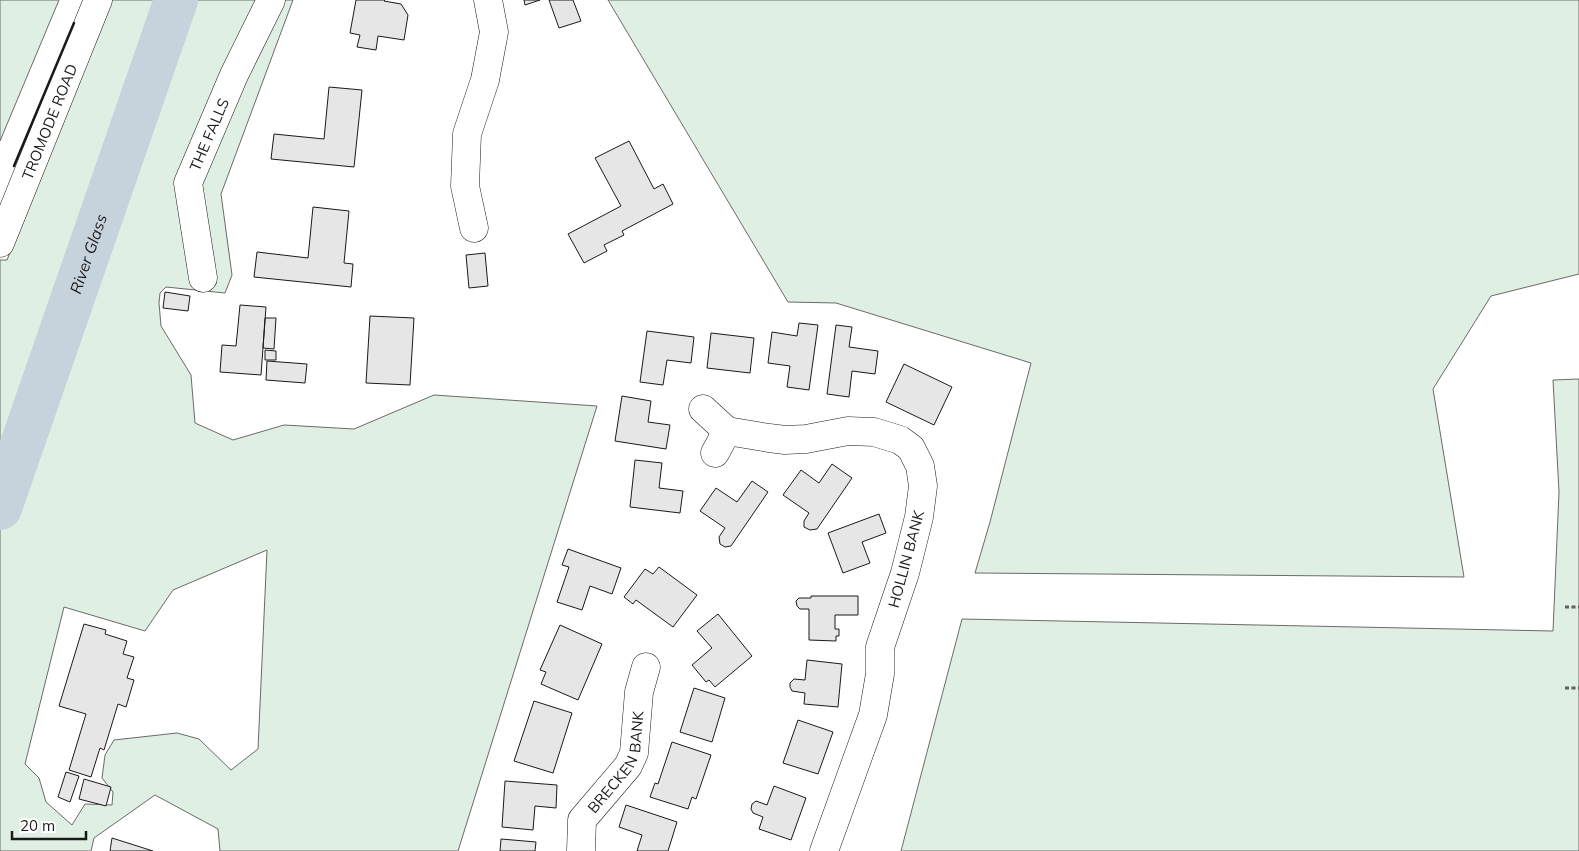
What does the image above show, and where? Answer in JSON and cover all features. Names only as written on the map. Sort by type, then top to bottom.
[{"type":"street","name":"TROMODE ROAD","points":[[0,243],[98,0]]},
{"type":"street","name":"THE FALLS","points":[[203,278],[188,183],[234,75],[271,0]]},
{"type":"street","points":[[474,228],[465,186],[468,134],[485,80],[494,32],[488,0]]},
{"type":"street","name":"HOLLIN BANK","points":[[703,409],[721,442],[806,439],[848,431],[874,432],[900,440],[911,448],[920,466],[923,486],[919,517],[905,573],[880,647],[880,674],[873,715],[824,851]]},
{"type":"street","name":"BRECKEN BANK","points":[[581,851],[582,820],[628,766],[634,753],[638,692],[646,667]]},
{"type":"path","points":[[1565,607],[1579,606]]},
{"type":"path","points":[[1565,688],[1579,688]]},
{"type":"green space","points":[[0,0],[59,0],[0,141]]},
{"type":"green space","points":[[111,0],[293,0],[221,194],[232,275],[225,293],[166,287],[160,293],[161,326],[191,375],[195,423],[233,440],[284,425],[354,429],[434,395],[597,406],[458,851],[220,851],[218,829],[155,795],[94,838],[91,851],[0,851],[0,260],[7,260]],"holes":[[[267,550],[258,749],[231,770],[199,739],[177,733],[114,740],[105,755],[102,778],[113,792],[112,805],[85,804],[72,825],[46,802],[39,778],[25,764],[64,607],[145,631],[173,590]]]},
{"type":"green space","points":[[608,0],[1579,0],[1579,274],[1491,296],[1433,389],[1464,577],[975,573],[1031,363],[836,303],[788,302]]},
{"type":"green space","points":[[1579,379],[1579,851],[901,851],[962,619],[1553,631],[1559,492],[1553,380]]},
{"type":"building","points":[[356,0],[385,0],[401,4],[408,15],[404,40],[378,36],[376,50],[357,47],[360,35],[350,33]]},
{"type":"building","points":[[524,0],[540,0],[525,5]]},
{"type":"building","points":[[549,0],[573,0],[581,21],[559,28]]},
{"type":"building","points":[[329,87],[362,90],[354,167],[271,159],[274,134],[324,139]]},
{"type":"building","points":[[629,141],[654,189],[663,184],[673,204],[622,231],[624,235],[604,245],[607,251],[584,263],[568,234],[621,206],[595,158]]},
{"type":"building","points":[[313,207],[349,211],[344,263],[353,264],[351,287],[254,277],[257,252],[308,258]]},
{"type":"building","points":[[485,253],[488,286],[469,288],[466,255]]},
{"type":"building","points":[[165,292],[190,296],[188,311],[163,308]]},
{"type":"building","points":[[240,305],[266,307],[261,375],[220,372],[222,345],[236,346]]},
{"type":"building","points":[[370,316],[414,318],[410,385],[366,383]]},
{"type":"building","points":[[265,318],[276,318],[274,349],[263,348]]},
{"type":"building","points":[[799,323],[818,325],[809,390],[787,387],[790,366],[768,363],[772,332],[797,336]]},
{"type":"building","points":[[836,325],[852,327],[849,347],[878,351],[875,374],[852,371],[849,397],[827,394]]},
{"type":"building","points":[[647,331],[694,337],[691,363],[667,360],[663,385],[640,382]]},
{"type":"building","points":[[711,333],[754,338],[750,373],[707,368]]},
{"type":"building","points":[[265,350],[276,351],[276,360],[265,360]]},
{"type":"building","points":[[267,361],[307,364],[305,383],[266,380]]},
{"type":"building","points":[[904,364],[952,387],[934,425],[886,402]]},
{"type":"building","points":[[622,396],[651,401],[648,422],[670,425],[666,449],[615,441]]},
{"type":"building","points":[[635,460],[662,463],[659,488],[683,491],[680,513],[630,507]]},
{"type":"building","points":[[832,464],[852,478],[817,529],[810,530],[804,527],[804,521],[809,513],[783,495],[801,470],[819,483]]},
{"type":"building","points":[[752,481],[768,492],[731,546],[725,547],[720,544],[719,537],[725,528],[700,511],[716,488],[737,502]]},
{"type":"building","points":[[879,514],[886,533],[862,542],[870,563],[843,573],[828,533]]},
{"type":"building","points":[[568,549],[621,568],[612,594],[590,586],[582,610],[557,602],[569,567],[562,565]]},
{"type":"building","points":[[659,567],[697,595],[673,627],[636,600],[633,604],[624,597],[645,569],[653,574]]},
{"type":"building","points":[[811,596],[858,596],[858,615],[835,615],[835,629],[839,629],[839,636],[836,636],[836,641],[809,640],[809,609],[800,609],[796,601],[799,598],[811,598]]},
{"type":"building","points":[[718,614],[752,656],[715,687],[709,680],[706,682],[692,665],[712,648],[697,631]]},
{"type":"building","points":[[84,624],[106,630],[105,634],[127,641],[123,654],[134,657],[127,678],[134,680],[126,707],[118,704],[104,750],[100,748],[91,777],[69,770],[86,714],[59,706]]},
{"type":"building","points":[[560,625],[602,644],[578,700],[541,684],[546,672],[540,670]]},
{"type":"building","points":[[807,660],[842,664],[838,707],[804,704],[805,693],[792,691],[790,683],[794,679],[805,680]]},
{"type":"building","points":[[694,688],[725,698],[712,742],[680,732]]},
{"type":"building","points":[[534,701],[572,713],[553,773],[514,761]]},
{"type":"building","points":[[798,720],[833,732],[818,774],[783,763]]},
{"type":"building","points":[[672,742],[711,755],[696,799],[692,797],[688,809],[650,797],[655,783],[658,784]]},
{"type":"building","points":[[66,772],[79,776],[70,802],[58,797]]},
{"type":"building","points":[[84,779],[111,787],[106,806],[79,799]]},
{"type":"building","points":[[505,781],[557,785],[556,808],[535,806],[533,830],[502,827]]},
{"type":"building","points":[[774,786],[806,798],[791,840],[759,829],[763,817],[753,813],[751,809],[752,804],[756,801],[767,805]]},
{"type":"building","points":[[626,805],[677,822],[668,851],[637,851],[642,835],[619,827]]},
{"type":"building","points":[[112,838],[153,851],[110,851]]},
{"type":"building","points":[[501,839],[536,842],[535,851],[500,851]]},
{"type":"waterway","name":"River Glass","points":[[0,508],[176,0]]},
{"type":"wall","points":[[14,166],[74,23]]}]
